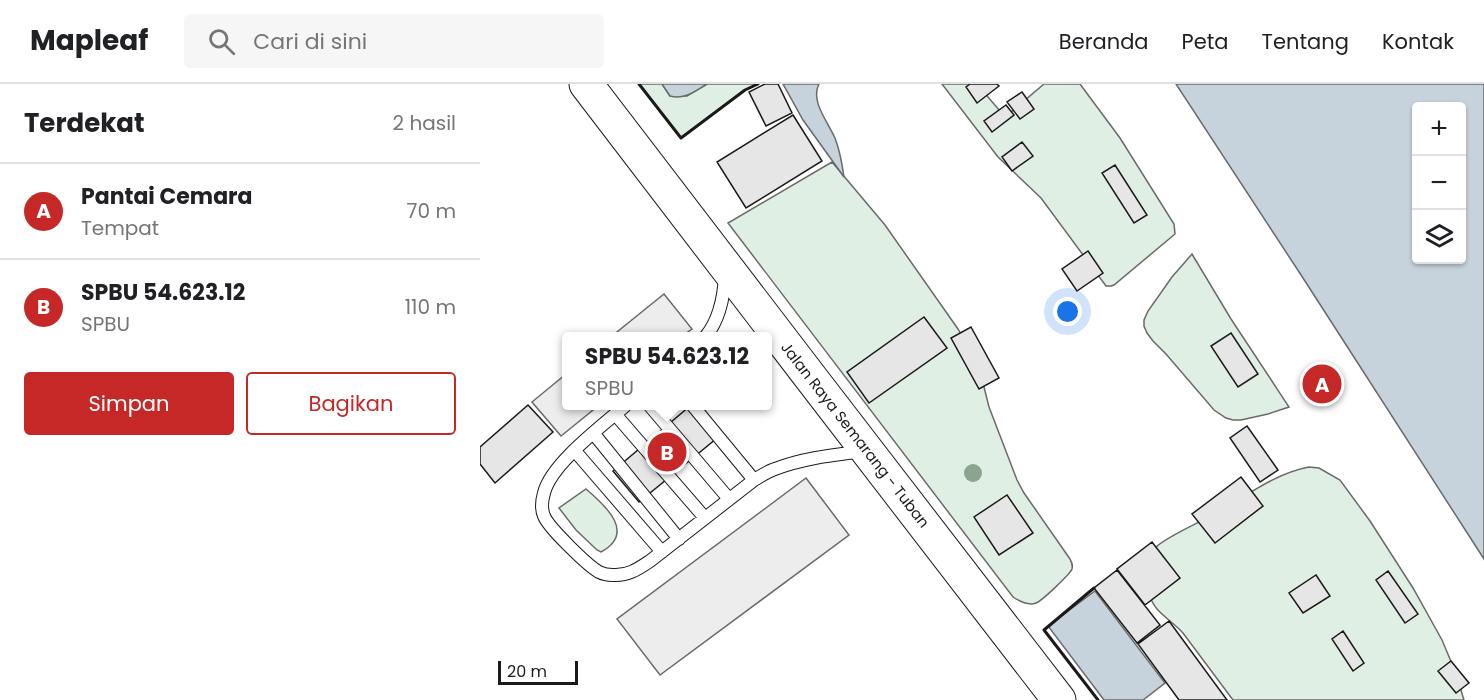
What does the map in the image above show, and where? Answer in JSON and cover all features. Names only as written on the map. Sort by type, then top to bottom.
[{"type":"highway","name":"Jalan Raya Semarang - Tuban","points":[[586,84],[725,268],[1059,700]]},
{"type":"lane","points":[[708,332],[716,319],[722,299],[725,268]]},
{"type":"lane","points":[[705,518],[620,410],[575,451],[553,476],[544,491],[542,502],[543,513],[548,524],[589,564],[603,573],[618,575],[631,573],[662,552],[754,480],[773,469],[794,462],[868,451]]},
{"type":"lane","points":[[654,410],[729,499]]},
{"type":"lane","points":[[697,410],[754,480]]},
{"type":"lane","points":[[594,434],[679,538]]},
{"type":"lane","points":[[575,451],[662,552]]},
{"type":"green space","points":[[639,84],[662,84],[670,96],[687,96],[707,84],[758,84],[745,90],[681,138]]},
{"type":"green space","points":[[942,84],[977,84],[1005,117],[1044,84],[1080,84],[1120,138],[1174,224],[1175,234],[1114,285],[1106,286],[1041,198],[998,157]]},
{"type":"green space","points":[[832,162],[885,225],[958,329],[979,367],[989,407],[1017,480],[1070,559],[1072,568],[1070,572],[1050,593],[1036,603],[1027,603],[1013,597],[728,223]]},
{"type":"green space","points":[[1192,254],[1231,319],[1289,407],[1241,420],[1226,418],[1214,410],[1147,333],[1144,320],[1148,311]]},
{"type":"green space","points":[[1309,467],[1319,468],[1340,480],[1370,521],[1413,588],[1442,640],[1464,700],[1233,700],[1183,633],[1155,607],[1145,588],[1153,551],[1159,544],[1270,481],[1295,470]]},
{"type":"green space","points":[[586,489],[609,511],[617,528],[616,537],[611,545],[601,552],[576,530],[559,508]]},
{"type":"shaded area","points":[[662,84],[707,84],[690,94],[675,97],[670,96]]},
{"type":"shaded area","points":[[783,84],[819,84],[818,104],[837,143],[844,177],[803,120]]},
{"type":"shaded area","points":[[1176,84],[1484,84],[1484,559],[1303,278]]},
{"type":"shaded area","points":[[664,294],[692,329],[688,332],[617,332]]},
{"type":"shaded area","points":[[562,377],[562,410],[593,410],[561,436],[532,402]]},
{"type":"shaded area","points":[[806,478],[849,535],[660,675],[617,619]]},
{"type":"shaded area","points":[[1095,591],[1165,683],[1143,700],[1104,700],[1048,626]]},
{"type":"building","points":[[765,84],[778,84],[792,113],[766,126],[749,92]]},
{"type":"building","points":[[970,84],[997,84],[999,86],[977,103],[966,87]]},
{"type":"building","points":[[1022,92],[1034,109],[1020,119],[1007,102]]},
{"type":"building","points":[[1006,105],[1014,115],[992,132],[984,121]]},
{"type":"building","points":[[793,115],[822,161],[746,208],[717,162]]},
{"type":"building","points":[[1022,142],[1033,156],[1012,171],[1002,157]]},
{"type":"building","points":[[1115,165],[1147,215],[1134,223],[1102,173]]},
{"type":"building","points":[[1088,251],[1103,273],[1077,291],[1062,269]]},
{"type":"building","points":[[924,317],[947,348],[869,403],[847,372]]},
{"type":"building","points":[[971,327],[999,378],[979,389],[951,338]]},
{"type":"building","points":[[1231,333],[1258,374],[1238,387],[1211,346]]},
{"type":"building","points":[[528,405],[553,432],[495,483],[480,464],[480,447]]},
{"type":"building","points":[[685,410],[695,410],[722,434],[639,502],[613,471]]},
{"type":"building","points":[[1247,426],[1278,470],[1260,482],[1230,438]]},
{"type":"building","points":[[1241,477],[1263,506],[1215,543],[1192,514]]},
{"type":"building","points":[[1007,495],[1033,533],[999,555],[974,517]]},
{"type":"building","points":[[1152,542],[1180,578],[1145,605],[1117,569]]},
{"type":"building","points":[[1117,570],[1160,625],[1137,643],[1094,588]]},
{"type":"building","points":[[1388,571],[1418,614],[1405,623],[1376,580]]},
{"type":"building","points":[[1316,575],[1330,596],[1303,613],[1289,593]]},
{"type":"building","points":[[1169,621],[1227,700],[1179,700],[1138,644]]},
{"type":"building","points":[[1343,631],[1364,663],[1353,671],[1332,639]]},
{"type":"building","points":[[1451,661],[1469,683],[1456,693],[1438,671]]},
{"type":"wall","points":[[639,84],[681,138],[745,90],[758,84]]},
{"type":"wall","points":[[1094,588],[1044,630],[1098,700]]},
{"type":"place","name":"Pantai Cemara","points":[[1322,384]]},
{"type":"place","name":"SPBU 54.623.12","points":[[667,452]]}]
